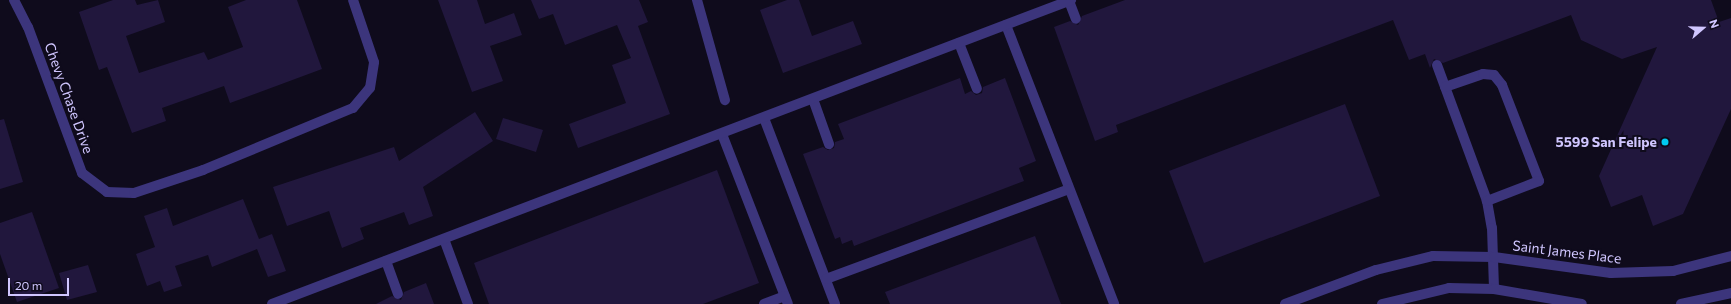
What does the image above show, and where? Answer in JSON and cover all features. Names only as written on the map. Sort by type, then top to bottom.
[{"type":"street","name":"Chevy Chase Drive","points":[[14,0],[28,27],[82,173],[107,192],[134,193],[248,152],[353,108],[370,88],[374,62],[353,0]]},
{"type":"street","points":[[697,0],[724,100]]},
{"type":"street","points":[[272,304],[764,118],[1070,0],[1076,19]]},
{"type":"street","points":[[1006,25],[1114,304]]},
{"type":"street","points":[[959,43],[977,89]]},
{"type":"street","points":[[1436,65],[1487,201],[1494,257]]},
{"type":"street","points":[[1445,87],[1483,74],[1494,75],[1502,85],[1539,181],[1487,201]]},
{"type":"street","points":[[813,99],[829,144]]},
{"type":"street","points":[[764,118],[835,304]]},
{"type":"street","points":[[722,134],[787,300],[764,304]]},
{"type":"street","points":[[826,279],[1069,189]]},
{"type":"street","points":[[444,239],[468,304]]},
{"type":"street","name":"Saint James Place","points":[[1285,304],[1376,270],[1433,256],[1494,257],[1611,273],[1673,271],[1731,256]]},
{"type":"street","name":"Saint James Place","points":[[1494,257],[1494,289]]},
{"type":"street","points":[[386,261],[398,294]]},
{"type":"street","points":[[1382,304],[1449,288],[1494,289],[1582,304]]},
{"type":"street","points":[[1681,304],[1731,293]]},
{"type":"building","points":[[113,0],[135,0],[137,5],[158,0],[165,22],[126,36],[139,73],[204,52],[208,60],[243,47],[228,7],[246,0],[297,0],[322,69],[230,103],[224,86],[162,108],[166,121],[132,133],[107,67],[99,70],[79,12]]},
{"type":"building","points":[[438,0],[477,0],[485,24],[514,13],[522,35],[490,46],[503,81],[472,92]]},
{"type":"building","points":[[531,0],[639,0],[648,22],[638,26],[670,114],[578,148],[569,124],[626,103],[612,65],[631,58],[617,25],[565,45],[553,14],[539,19]]},
{"type":"building","points":[[787,0],[799,0],[812,36],[853,21],[862,44],[783,73],[760,10]]},
{"type":"building","points":[[1125,0],[1711,0],[1719,22],[1731,18],[1731,109],[1683,214],[1653,226],[1642,195],[1611,207],[1599,176],[1657,47],[1622,59],[1581,40],[1571,15],[1443,63],[1434,59],[1430,68],[1425,54],[1409,60],[1393,20],[1116,125],[1118,132],[1095,141],[1054,27],[1070,21],[1078,25],[1082,16]]},
{"type":"building","points":[[960,78],[965,94],[971,91],[976,95],[982,93],[983,87],[1005,78],[1036,161],[1019,168],[1024,181],[854,246],[852,240],[842,244],[840,237],[835,239],[803,154],[823,147],[828,150],[834,148],[835,142],[844,139],[838,124]]},
{"type":"building","points":[[1345,104],[1380,196],[1204,263],[1169,171]]},
{"type":"building","points":[[475,112],[493,141],[423,187],[433,216],[409,225],[404,212],[360,228],[364,239],[342,248],[329,211],[287,226],[273,187],[394,147],[399,161]]},
{"type":"building","points":[[503,118],[543,130],[536,152],[496,139]]},
{"type":"building","points":[[4,119],[23,182],[0,189],[0,120]]},
{"type":"building","points":[[717,170],[759,283],[703,304],[489,304],[474,263]]},
{"type":"building","points":[[243,199],[259,239],[272,234],[286,271],[268,277],[257,249],[212,267],[208,255],[175,266],[182,286],[164,292],[160,281],[147,286],[136,254],[155,247],[144,216],[167,208],[173,226]]},
{"type":"building","points":[[32,212],[59,288],[17,302],[0,254],[0,223]]},
{"type":"building","points":[[1035,236],[1061,304],[890,304],[885,292]]},
{"type":"building","points":[[88,265],[97,292],[67,300],[59,273]]},
{"type":"building","points":[[426,283],[434,304],[376,304],[392,296],[401,300],[404,292]]},
{"type":"place","name":"5599 San Felipe","points":[[1665,142]]}]
